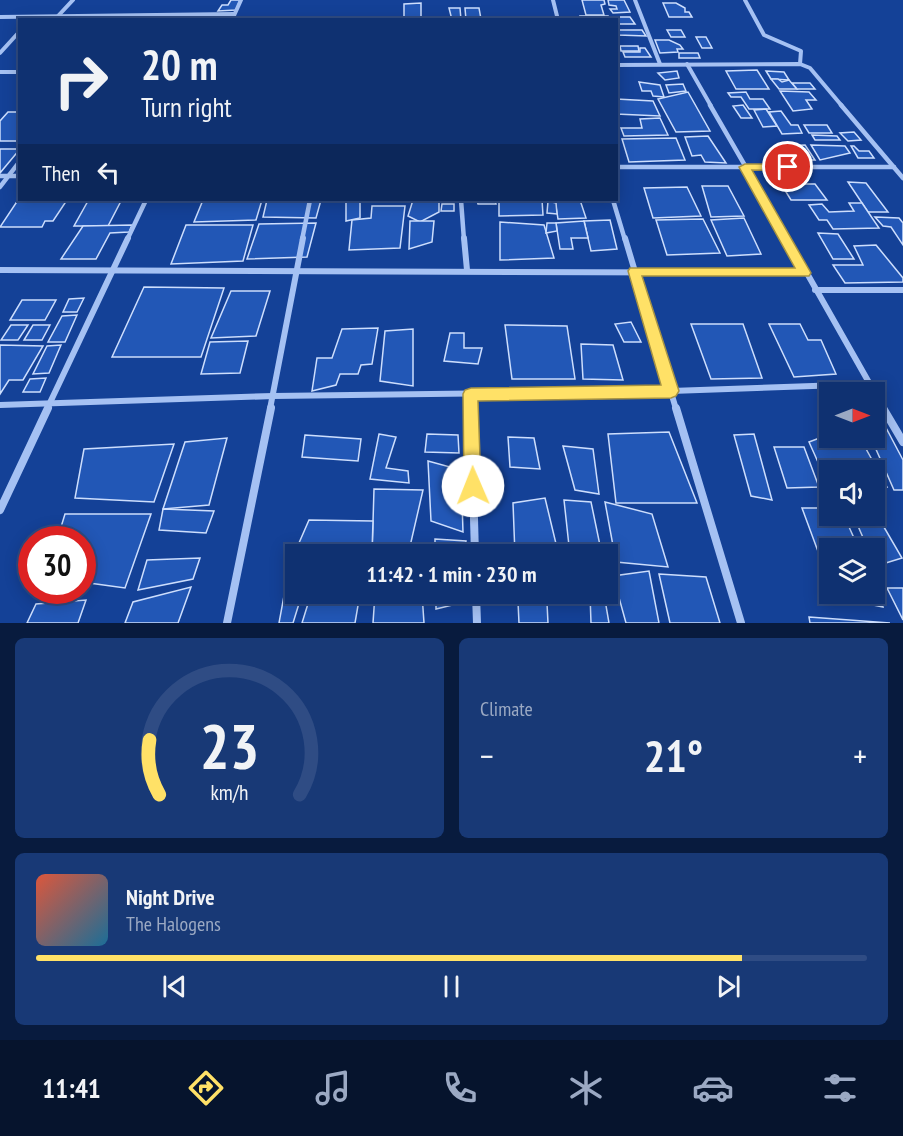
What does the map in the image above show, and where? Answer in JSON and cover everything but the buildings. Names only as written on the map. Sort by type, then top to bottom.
[{"type":"street","points":[[58,16],[73,0]]},
{"type":"street","points":[[233,18],[241,0]]},
{"type":"street","points":[[553,0],[558,18]]},
{"type":"street","points":[[635,0],[660,64]]},
{"type":"street","points":[[745,0],[764,35],[801,51],[800,64]]},
{"type":"street","points":[[0,17],[234,14]]},
{"type":"street","points":[[0,53],[18,33]]},
{"type":"street","points":[[687,64],[804,273],[870,382]]},
{"type":"street","points":[[618,65],[800,64],[810,68],[903,178]]},
{"type":"street","points":[[0,72],[18,72]]},
{"type":"street","points":[[0,188],[18,164]]},
{"type":"street","points":[[618,167],[894,167]]},
{"type":"street","points":[[0,176],[18,176]]},
{"type":"street","points":[[0,510],[146,201]]},
{"type":"street","points":[[227,623],[310,201]]},
{"type":"street","points":[[461,201],[467,270]]},
{"type":"street","points":[[613,201],[741,623]]},
{"type":"street","points":[[0,270],[804,273]]},
{"type":"street","points":[[815,291],[903,290]]},
{"type":"street","points":[[0,405],[273,396],[671,391],[819,386]]},
{"type":"street","points":[[471,394],[475,544]]},
{"type":"street","points":[[885,409],[903,442]]},
{"type":"street","points":[[476,604],[477,623]]},
{"type":"route","points":[[473,486],[471,394],[671,391],[634,271],[804,273],[745,167],[788,167]]}]
